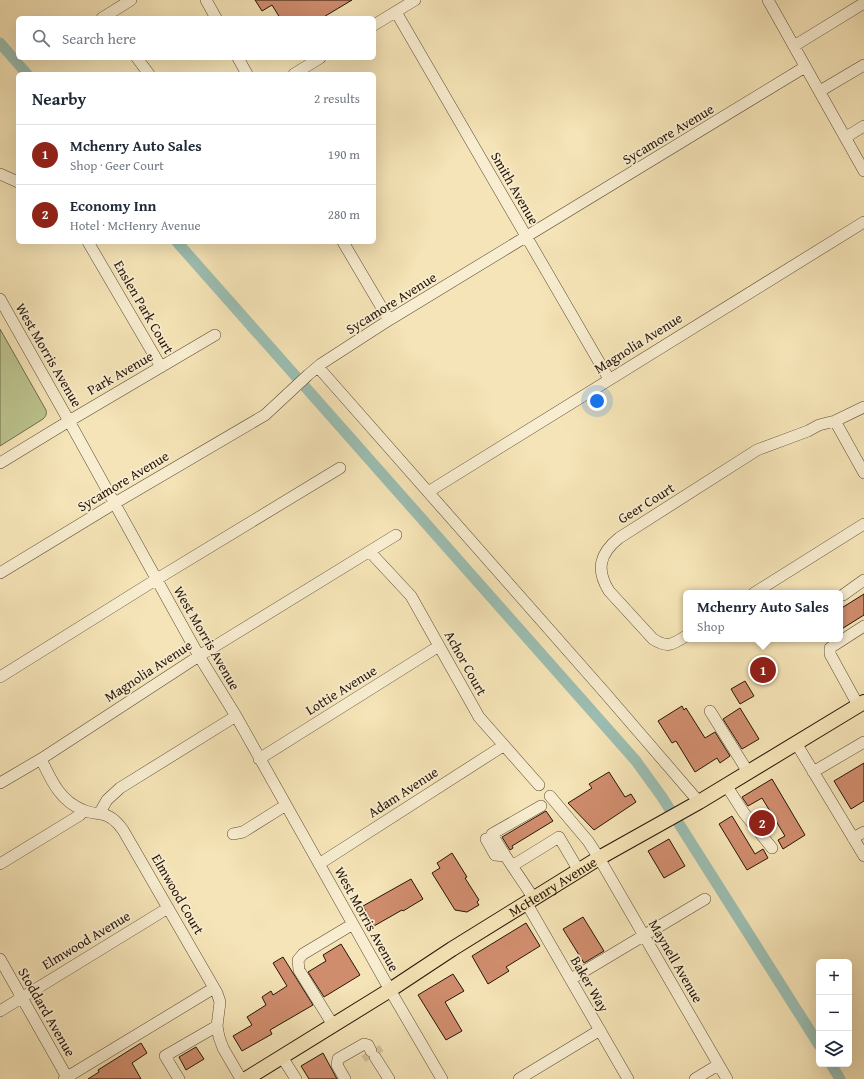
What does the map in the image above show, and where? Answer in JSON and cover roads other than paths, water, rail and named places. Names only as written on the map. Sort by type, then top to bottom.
[{"type":"main road","name":"McHenry Avenue","points":[[246,1079],[599,858],[666,821],[861,704]]},
{"type":"street","points":[[106,16],[131,0]]},
{"type":"street","points":[[206,0],[215,16]]},
{"type":"street","points":[[376,24],[415,0]]},
{"type":"street","points":[[768,0],[864,171]]},
{"type":"street","points":[[794,46],[864,3]]},
{"type":"street","name":"Smith Avenue","points":[[396,12],[609,379]]},
{"type":"street","points":[[138,60],[148,72]]},
{"type":"street","points":[[239,60],[246,72]]},
{"type":"street","points":[[297,72],[317,60]]},
{"type":"street","points":[[820,91],[864,65]]},
{"type":"street","name":"Sycamore Avenue","points":[[0,573],[115,503],[265,415],[308,375],[389,320],[805,67]]},
{"type":"street","points":[[846,137],[864,126]]},
{"type":"street","points":[[0,174],[16,181]]},
{"type":"street","name":"Magnolia Avenue","points":[[428,492],[864,222]]},
{"type":"street","name":"Enslen Park Court","points":[[89,244],[161,367]]},
{"type":"street","points":[[344,244],[389,320]]},
{"type":"street","name":"West Morris Avenue","points":[[0,299],[199,656],[236,716],[390,990],[442,1079]]},
{"type":"street","name":"Park Avenue","points":[[0,463],[215,335]]},
{"type":"street","points":[[318,368],[428,492],[693,805]]},
{"type":"street","name":"Geer Court","points":[[683,638],[670,645],[660,644],[653,639],[609,591],[604,583],[602,570],[603,558],[607,548],[619,538],[757,450],[808,431],[819,425],[835,421],[864,407]]},
{"type":"street","points":[[835,421],[864,474]]},
{"type":"street","points":[[0,677],[157,579],[340,468]]},
{"type":"street","points":[[759,590],[864,524]]},
{"type":"street","name":"Magnolia Avenue","points":[[0,784],[199,656],[396,535]]},
{"type":"street","name":"Achor Court","points":[[370,552],[411,596],[479,717],[539,785]]},
{"type":"street","points":[[843,595],[864,580]]},
{"type":"street","points":[[843,640],[864,626]]},
{"type":"street","points":[[839,642],[830,648],[830,654],[861,704]]},
{"type":"street","name":"Lottie Avenue","points":[[259,759],[439,646]]},
{"type":"street","points":[[710,711],[748,772]]},
{"type":"street","points":[[100,814],[107,800],[120,788],[236,716]]},
{"type":"street","points":[[813,772],[864,742]]},
{"type":"street","points":[[796,743],[864,856]]},
{"type":"street","name":"Adam Avenue","points":[[319,864],[503,746]]},
{"type":"street","name":"Elmwood Court","points":[[41,759],[63,798],[72,805],[83,810],[109,817],[117,822],[123,830],[217,993],[220,1002],[217,1026],[219,1037],[223,1048],[241,1079]]},
{"type":"street","points":[[726,785],[744,813],[772,848]]},
{"type":"street","points":[[550,796],[588,841],[599,858]]},
{"type":"street","points":[[234,834],[242,832],[286,805]]},
{"type":"street","name":"Baker Way","points":[[541,806],[492,834],[512,866],[571,979],[628,1079]]},
{"type":"street","points":[[0,864],[80,815],[83,810]]},
{"type":"street","points":[[512,866],[576,827]]},
{"type":"street","points":[[853,838],[864,832]]},
{"type":"street","points":[[559,837],[579,871]]},
{"type":"street","points":[[486,839],[495,855],[505,856]]},
{"type":"street","name":"Maynell Avenue","points":[[599,858],[727,1079]]},
{"type":"street","points":[[571,979],[705,899]]},
{"type":"street","name":"Elmwood Avenue","points":[[0,1011],[168,908]]},
{"type":"street","points":[[333,1025],[299,970],[298,960],[303,954],[353,924]]},
{"type":"street","name":"Stoddard Avenue","points":[[0,959],[66,1078]]},
{"type":"street","points":[[66,1078],[214,988]]},
{"type":"street","points":[[179,1079],[165,1056],[217,1026]]},
{"type":"street","points":[[519,1079],[600,1030]]},
{"type":"street","points":[[346,1079],[337,1065],[338,1060],[342,1056],[364,1044],[386,1064],[387,1076]]},
{"type":"street","points":[[282,1057],[296,1079]]},
{"type":"street","points":[[695,1079],[718,1065]]},
{"type":"waterway","points":[[0,43],[25,72]]},
{"type":"waterway","points":[[179,244],[636,761],[662,797],[816,1040]]},
{"type":"waterway","points":[[833,1067],[840,1079]]},
{"type":"tunnel","points":[[375,1048],[379,1054]]},
{"type":"tunnel","points":[[366,1053],[370,1059]]},
{"type":"place","name":"Mchenry Auto Sales","points":[[763,670]]},
{"type":"place","name":"Economy Inn","points":[[762,823]]}]
